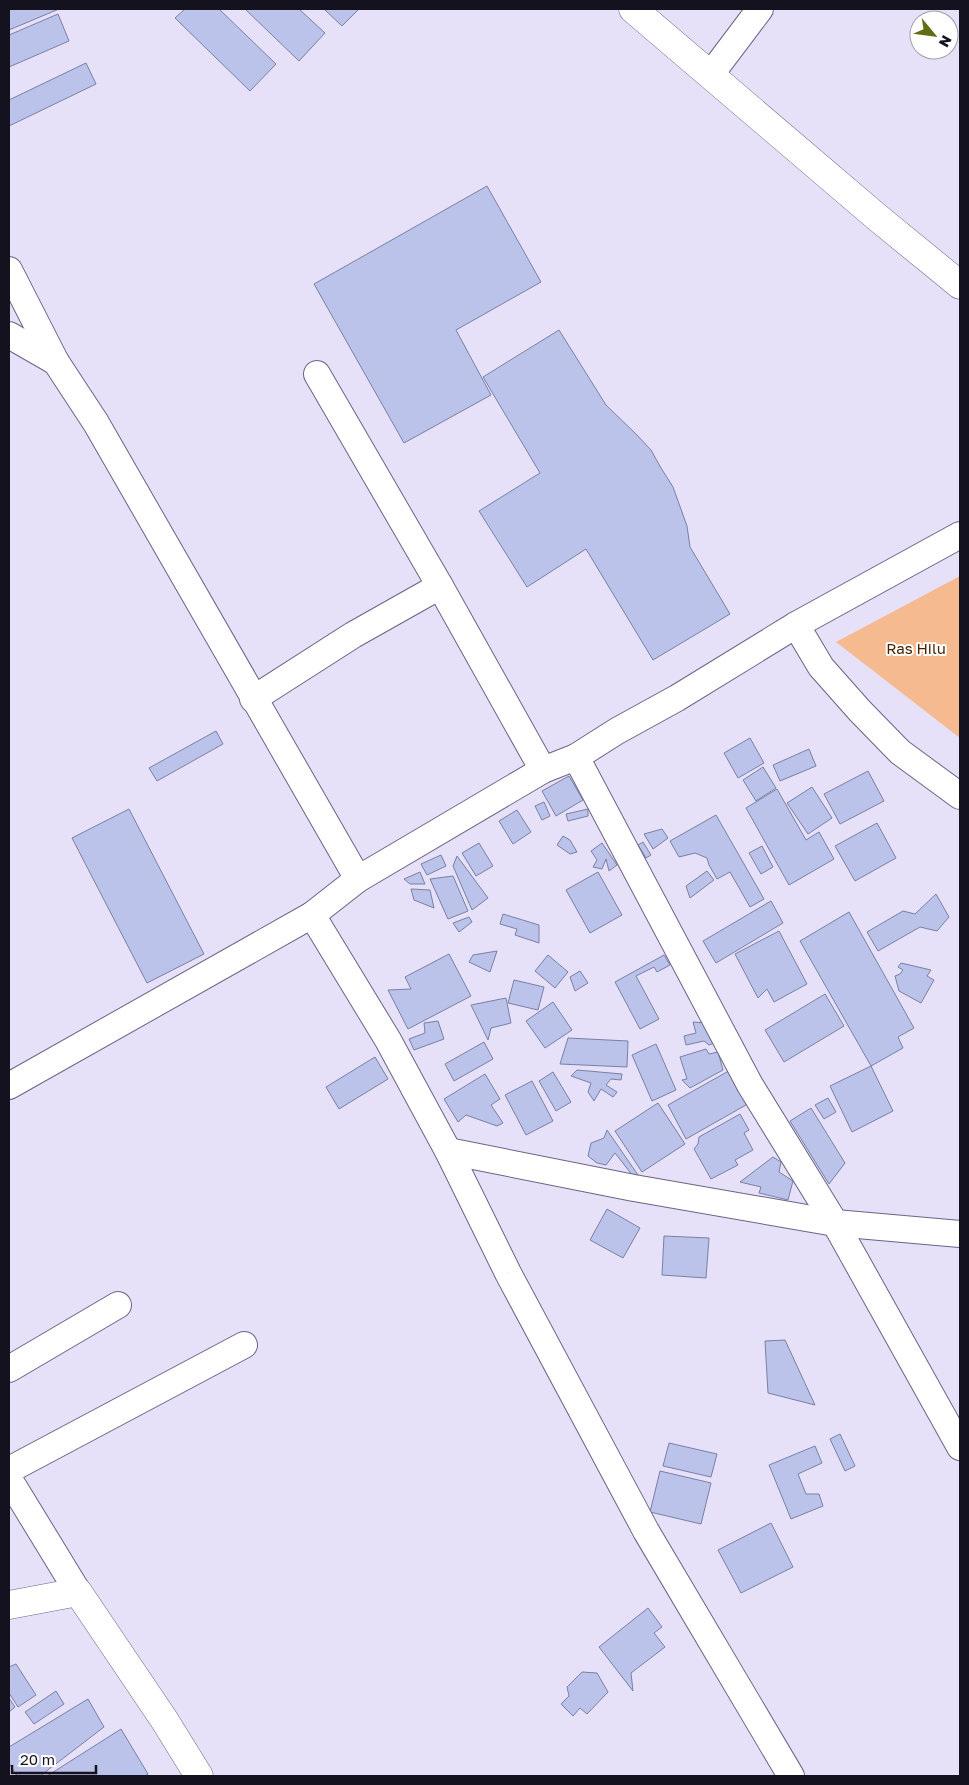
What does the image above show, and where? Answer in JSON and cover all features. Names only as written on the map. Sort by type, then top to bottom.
[{"type":"main road","points":[[633,9],[878,218],[960,285]]},
{"type":"main road","points":[[9,1605],[78,1592],[166,1721],[200,1776]]},
{"type":"street","points":[[711,74],[760,9]]},
{"type":"street","points":[[9,270],[56,362],[96,423],[253,700],[358,879]]},
{"type":"street","points":[[9,335],[56,362]]},
{"type":"street","points":[[317,374],[440,586],[543,770]]},
{"type":"street","points":[[9,1086],[312,915],[358,879],[543,770],[576,757],[796,625],[960,535]]},
{"type":"street","points":[[253,700],[353,635],[440,586]]},
{"type":"street","points":[[796,625],[821,667],[860,711],[900,752],[960,796]]},
{"type":"street","points":[[576,757],[750,1085],[835,1223],[960,1447]]},
{"type":"street","points":[[312,915],[388,1040],[448,1151],[508,1273],[646,1531],[790,1776]]},
{"type":"street","points":[[448,1151],[634,1188],[835,1223],[960,1234]]},
{"type":"street","points":[[9,1369],[118,1305]]},
{"type":"street","points":[[9,1470],[244,1345]]},
{"type":"street","points":[[9,1479],[78,1592]]},
{"type":"green space","name":"Ras Hilu","points":[[960,576],[960,738],[836,642]]},
{"type":"building","points":[[9,9],[59,9],[9,30]]},
{"type":"building","points":[[185,9],[219,9],[276,64],[250,91],[175,18]]},
{"type":"building","points":[[245,9],[299,9],[325,33],[299,61]]},
{"type":"building","points":[[324,9],[359,9],[342,26]]},
{"type":"building","points":[[58,14],[69,41],[9,67],[9,35]]},
{"type":"building","points":[[86,63],[96,84],[9,126],[9,100]]},
{"type":"building","points":[[487,186],[541,282],[456,330],[491,395],[404,443],[314,284]]},
{"type":"building","points":[[559,330],[606,405],[651,450],[673,487],[687,526],[690,547],[730,614],[653,660],[586,549],[527,587],[479,511],[540,473],[483,377]]},
{"type":"building","points":[[216,731],[223,744],[157,781],[149,768]]},
{"type":"building","points":[[750,738],[764,763],[738,778],[724,753]]},
{"type":"building","points":[[809,749],[816,766],[780,781],[773,765]]},
{"type":"building","points":[[763,767],[776,788],[756,801],[743,780]]},
{"type":"building","points":[[868,771],[884,801],[840,824],[824,794]]},
{"type":"building","points":[[569,776],[583,800],[556,816],[542,791]]},
{"type":"building","points":[[812,787],[832,818],[808,834],[787,803]]},
{"type":"building","points":[[777,789],[806,840],[819,832],[834,859],[789,885],[746,808]]},
{"type":"building","points":[[544,802],[550,816],[542,820],[535,806]]},
{"type":"building","points":[[129,809],[204,954],[147,983],[72,838]]},
{"type":"building","points":[[588,809],[588,816],[568,821],[566,814]]},
{"type":"building","points":[[517,810],[531,832],[513,844],[499,821]]},
{"type":"building","points":[[716,815],[764,899],[750,907],[730,872],[717,879],[707,858],[695,853],[679,857],[670,841]]},
{"type":"building","points":[[877,823],[896,858],[855,881],[835,846]]},
{"type":"building","points":[[662,829],[668,838],[653,849],[644,834]]},
{"type":"building","points":[[563,836],[570,840],[577,852],[570,854],[557,845]]},
{"type":"building","points":[[643,842],[651,855],[646,858],[638,845]]},
{"type":"building","points":[[479,843],[493,866],[476,876],[462,853]]},
{"type":"building","points":[[602,843],[617,865],[609,871],[606,859],[602,869],[593,867],[597,860],[591,851]]},
{"type":"building","points":[[762,846],[773,867],[761,874],[749,853]]},
{"type":"building","points":[[441,855],[446,866],[427,875],[421,864]]},
{"type":"building","points":[[457,856],[488,898],[472,910],[453,866]]},
{"type":"building","points":[[707,871],[714,880],[690,898],[686,886]]},
{"type":"building","points":[[420,872],[425,884],[410,884],[404,879]]},
{"type":"building","points":[[598,872],[622,915],[590,933],[566,890]]},
{"type":"building","points":[[453,876],[468,911],[448,919],[430,879]]},
{"type":"building","points":[[411,889],[430,890],[434,908],[414,900]]},
{"type":"building","points":[[936,894],[949,917],[937,931],[920,927],[878,951],[867,932],[903,911],[915,914]]},
{"type":"building","points":[[771,901],[783,923],[716,963],[703,941]]},
{"type":"building","points":[[849,912],[914,1028],[898,1037],[903,1048],[871,1066],[800,941]]},
{"type":"building","points":[[503,914],[539,925],[539,943],[515,935],[517,929],[500,924]]},
{"type":"building","points":[[469,917],[472,922],[459,932],[453,923]]},
{"type":"building","points":[[779,931],[807,984],[774,1002],[767,989],[758,998],[735,954]]},
{"type":"building","points":[[497,951],[490,972],[469,962],[473,955]]},
{"type":"building","points":[[449,954],[471,996],[408,1029],[388,990],[411,989],[405,977]]},
{"type":"building","points":[[548,955],[568,972],[555,988],[535,971]]},
{"type":"building","points":[[664,955],[670,965],[657,972],[654,967],[636,976],[659,1019],[640,1029],[615,982]]},
{"type":"building","points":[[901,963],[931,970],[927,976],[934,980],[921,1003],[899,991],[895,976],[903,970],[898,967]]},
{"type":"building","points":[[580,971],[588,983],[575,991],[570,977]]},
{"type":"building","points":[[514,980],[544,987],[538,1010],[508,1003]]},
{"type":"building","points":[[825,994],[844,1026],[784,1062],[765,1030]]},
{"type":"building","points":[[506,998],[511,1023],[491,1028],[488,1040],[471,1005]]},
{"type":"building","points":[[553,1002],[572,1030],[545,1048],[526,1021]]},
{"type":"building","points":[[438,1021],[444,1039],[414,1050],[409,1039],[425,1033],[424,1023]]},
{"type":"building","points":[[693,1022],[708,1023],[717,1042],[709,1045],[704,1041],[686,1045],[684,1036],[696,1033]]},
{"type":"building","points":[[568,1038],[628,1041],[627,1067],[560,1064]]},
{"type":"building","points":[[484,1042],[493,1059],[454,1081],[445,1064]]},
{"type":"building","points":[[656,1044],[676,1090],[652,1101],[632,1055]]},
{"type":"building","points":[[706,1049],[709,1054],[718,1052],[723,1070],[690,1088],[682,1080],[687,1079],[680,1057]]},
{"type":"building","points":[[375,1057],[388,1079],[339,1109],[326,1087]]},
{"type":"building","points":[[871,1066],[893,1111],[852,1132],[830,1086]]},
{"type":"building","points":[[734,1068],[753,1101],[686,1139],[668,1105]]},
{"type":"building","points":[[577,1070],[622,1074],[621,1080],[611,1079],[606,1085],[617,1092],[613,1097],[601,1089],[594,1101],[588,1092],[591,1083],[571,1076]]},
{"type":"building","points":[[553,1072],[571,1102],[556,1111],[539,1081]]},
{"type":"building","points":[[485,1074],[500,1099],[491,1105],[503,1123],[497,1126],[466,1115],[458,1122],[444,1099]]},
{"type":"building","points":[[532,1081],[553,1121],[526,1135],[505,1095]]},
{"type":"building","points":[[828,1098],[836,1112],[824,1119],[815,1105]]},
{"type":"building","points":[[658,1103],[685,1144],[642,1172],[615,1131]]},
{"type":"building","points":[[811,1108],[845,1163],[829,1184],[790,1121]]},
{"type":"building","points":[[740,1114],[749,1130],[744,1133],[753,1150],[735,1160],[738,1165],[711,1179],[694,1149],[698,1144],[699,1137]]},
{"type":"building","points":[[607,1130],[638,1175],[633,1176],[615,1153],[606,1165],[597,1163],[588,1156],[591,1143],[604,1138]]},
{"type":"building","points":[[773,1157],[781,1162],[779,1172],[793,1181],[788,1200],[759,1193],[761,1187],[740,1182]]},
{"type":"building","points":[[607,1209],[640,1228],[623,1258],[590,1240]]},
{"type":"building","points":[[664,1236],[709,1238],[706,1278],[662,1275]]},
{"type":"building","points":[[785,1340],[815,1405],[768,1393],[765,1341]]},
{"type":"building","points":[[840,1434],[855,1466],[845,1471],[830,1439]]},
{"type":"building","points":[[669,1443],[717,1454],[711,1477],[663,1466]]},
{"type":"building","points":[[815,1446],[822,1463],[798,1474],[806,1494],[819,1494],[823,1506],[791,1519],[769,1465]]},
{"type":"building","points":[[660,1471],[711,1483],[701,1524],[650,1512]]},
{"type":"building","points":[[771,1523],[793,1567],[741,1593],[718,1550]]},
{"type":"building","points":[[648,1608],[662,1627],[654,1633],[665,1647],[631,1673],[633,1691],[599,1647]]},
{"type":"building","points":[[16,1664],[36,1695],[18,1707],[9,1693],[9,1667]]},
{"type":"building","points":[[582,1672],[597,1673],[608,1692],[587,1714],[580,1708],[573,1716],[561,1704],[569,1696],[567,1687]]},
{"type":"building","points":[[56,1691],[64,1704],[34,1724],[25,1712]]},
{"type":"building","points":[[9,1698],[15,1707],[9,1712]]},
{"type":"building","points":[[88,1699],[104,1727],[40,1776],[17,1776],[9,1763],[9,1747]]},
{"type":"building","points":[[121,1729],[148,1774],[145,1776],[47,1776]]}]
